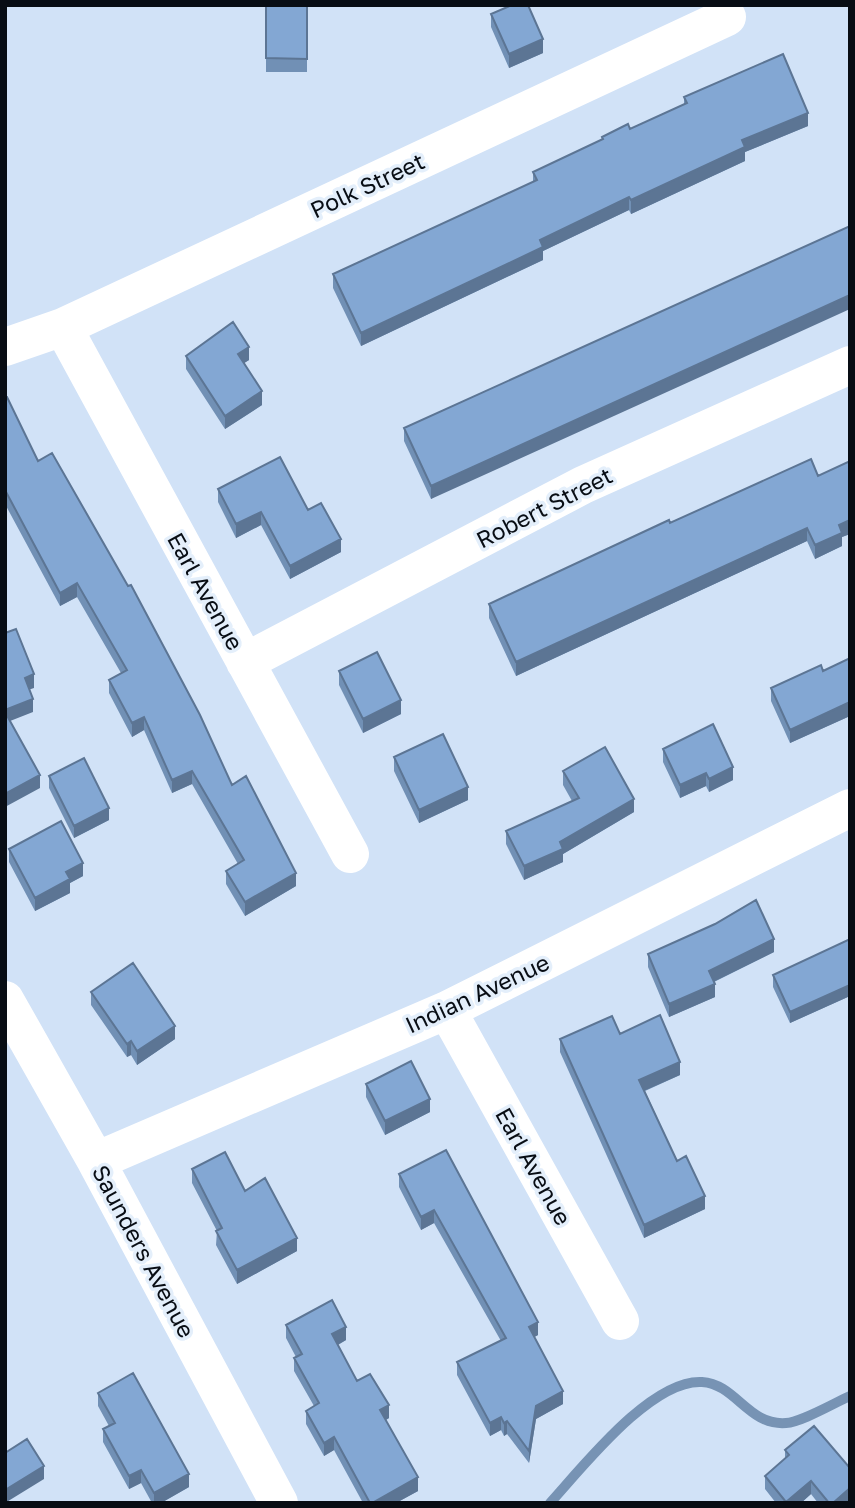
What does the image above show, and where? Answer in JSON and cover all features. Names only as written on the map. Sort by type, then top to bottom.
[{"type":"street","name":"Polk Street","points":[[5,347],[63,327],[726,17]]},
{"type":"street","name":"Earl Avenue","points":[[63,327],[350,854]]},
{"type":"street","name":"Robert Street","points":[[245,662],[583,485],[850,365]]},
{"type":"street","name":"Indian Avenue","points":[[96,1161],[447,1010],[850,808]]},
{"type":"street","name":"Saunders Avenue","points":[[5,1000],[96,1161],[279,1503]]},
{"type":"street","name":"Earl Avenue","points":[[447,1010],[620,1321]]},
{"type":"building","points":[[266,5],[307,5],[307,59],[266,58]]},
{"type":"building","points":[[512,5],[528,5],[543,39],[509,54],[491,14]]},
{"type":"building","points":[[783,54],[808,113],[742,140],[745,147],[631,200],[629,197],[540,240],[543,247],[361,333],[333,274],[537,180],[533,172],[603,139],[602,137],[628,124],[630,129],[687,103],[684,97]]},
{"type":"building","points":[[850,226],[850,295],[431,486],[404,428]]},
{"type":"building","points":[[233,322],[249,347],[238,354],[262,391],[225,416],[186,356]]},
{"type":"building","points":[[5,397],[38,461],[52,453],[128,586],[131,585],[200,715],[232,785],[246,776],[296,873],[245,902],[226,871],[244,860],[192,771],[172,780],[144,717],[132,723],[109,680],[127,670],[77,583],[60,593],[5,490]]},
{"type":"building","points":[[280,457],[308,510],[321,503],[341,539],[290,566],[261,512],[236,524],[218,489]]},
{"type":"building","points":[[811,459],[818,476],[850,461],[850,520],[839,525],[842,533],[815,545],[807,528],[516,662],[489,604],[669,520],[670,523]]},
{"type":"building","points":[[16,629],[34,674],[25,678],[33,699],[5,710],[5,633]]},
{"type":"building","points":[[377,652],[401,700],[363,719],[339,671]]},
{"type":"building","points":[[850,658],[850,702],[790,730],[771,688],[821,665],[823,671]]},
{"type":"building","points":[[5,712],[40,775],[5,794]]},
{"type":"building","points":[[713,724],[733,767],[709,779],[706,773],[680,785],[663,749]]},
{"type":"building","points":[[443,734],[468,787],[419,810],[394,757]]},
{"type":"building","points":[[605,747],[634,799],[560,842],[563,849],[524,866],[506,831],[579,798],[563,771]]},
{"type":"building","points":[[84,758],[109,808],[74,826],[49,776]]},
{"type":"building","points":[[61,821],[83,863],[66,872],[70,879],[35,898],[9,849]]},
{"type":"building","points":[[756,900],[774,939],[709,971],[715,984],[669,1004],[648,954],[715,924]]},
{"type":"building","points":[[850,939],[850,985],[790,1012],[773,975]]},
{"type":"building","points":[[133,963],[175,1026],[137,1051],[131,1041],[127,1044],[91,992]]},
{"type":"building","points":[[660,1015],[680,1062],[639,1080],[677,1161],[686,1156],[705,1196],[644,1225],[560,1039],[612,1016],[620,1034]]},
{"type":"building","points":[[411,1061],[430,1099],[385,1121],[366,1084]]},
{"type":"building","points":[[446,1150],[538,1322],[529,1327],[563,1391],[536,1406],[529,1451],[507,1421],[504,1423],[501,1417],[490,1423],[457,1362],[506,1338],[434,1210],[421,1217],[399,1174]]},
{"type":"building","points":[[225,1152],[245,1191],[265,1178],[297,1238],[237,1270],[216,1231],[222,1228],[192,1169]]},
{"type":"building","points":[[332,1300],[346,1327],[332,1334],[357,1381],[370,1374],[389,1405],[380,1410],[418,1477],[372,1503],[334,1437],[324,1443],[306,1411],[319,1403],[294,1358],[302,1354],[286,1325]]},
{"type":"building","points":[[133,1373],[189,1474],[154,1493],[141,1470],[129,1476],[103,1429],[115,1423],[98,1393]]},
{"type":"building","points":[[814,1426],[850,1468],[850,1488],[833,1503],[829,1503],[811,1481],[786,1502],[765,1476],[789,1455],[785,1450]]},
{"type":"building","points":[[27,1439],[44,1466],[5,1490],[5,1453]]},
{"type":"waterway","points":[[550,1503],[619,1428],[661,1395],[682,1385],[702,1382],[714,1384],[762,1418],[786,1423],[818,1412],[850,1396]]}]
